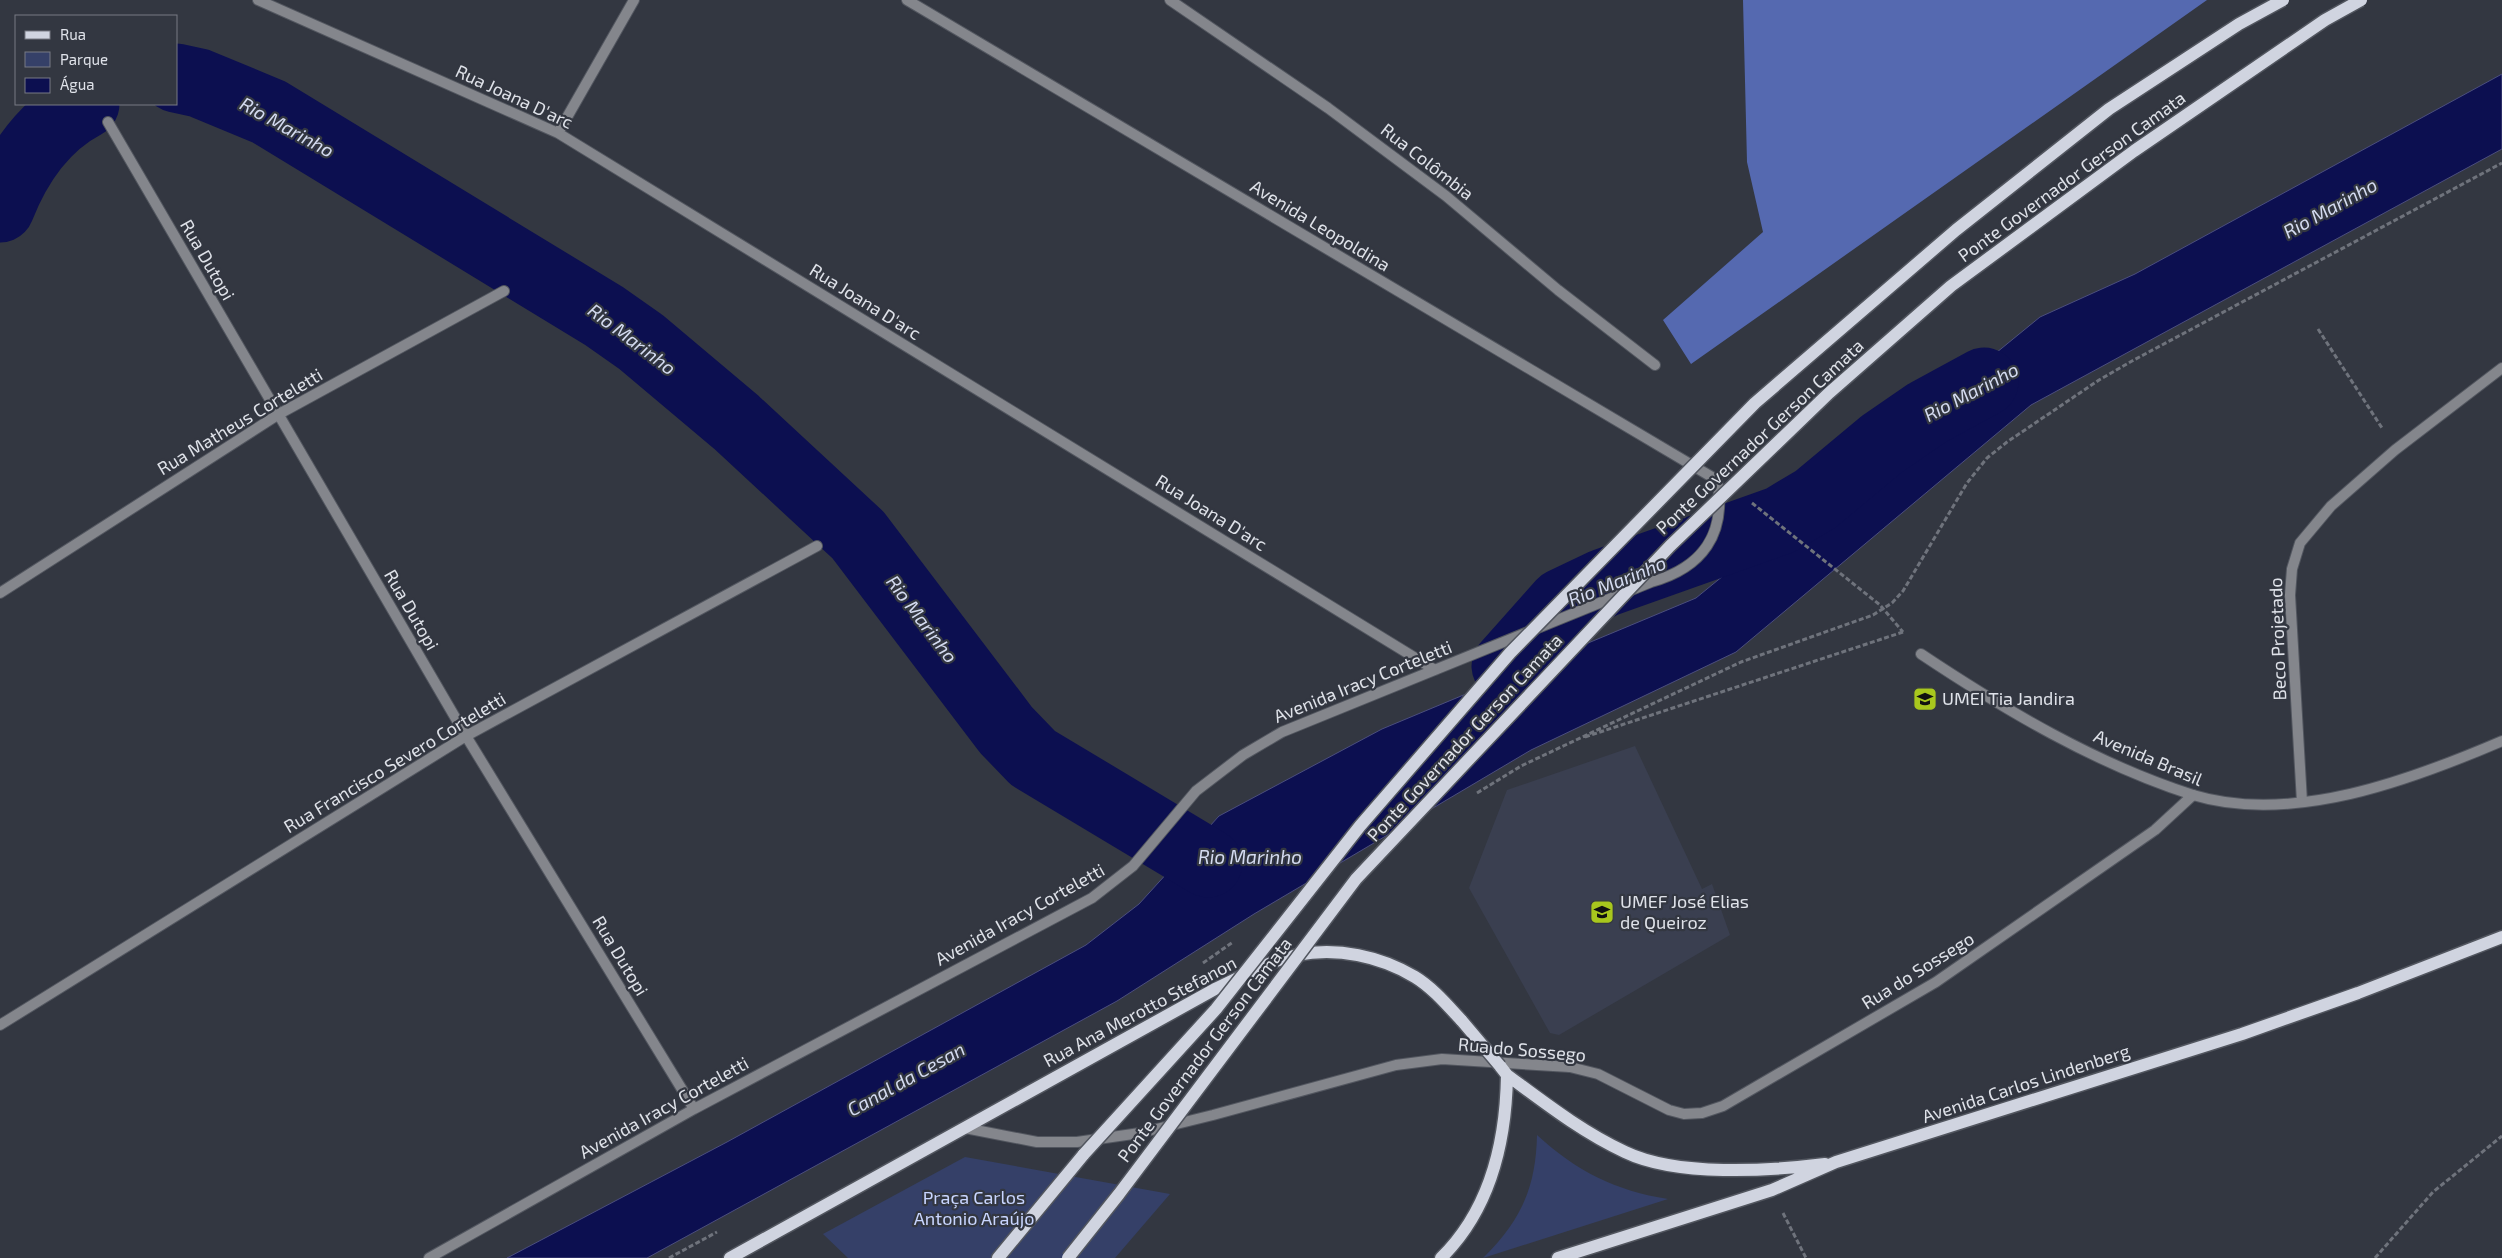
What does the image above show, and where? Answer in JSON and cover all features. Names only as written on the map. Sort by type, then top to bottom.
[{"type":"main road","name":"Ponte Governador Gerson Camata","points":[[998,1258],[1084,1154],[1216,1009],[1360,826],[1510,653],[1755,403],[1956,230],[2109,110],[2239,24],[2283,0]]},
{"type":"main road","name":"Ponte Governador Gerson Camata","points":[[1068,1258],[1119,1194],[1356,879],[1670,546],[1829,393],[1951,286],[2134,152],[2325,20],[2361,0]]},
{"type":"main road","name":"Avenida Carlos Lindenberg","points":[[1558,1258],[1772,1190],[1836,1162],[2242,1034],[2358,993],[2502,937]]},
{"type":"main road","name":"Rua Ana Merotto Stefanon","points":[[730,1258],[1215,989],[1267,966],[1296,956],[1327,952],[1358,955],[1388,964],[1416,978],[1440,998],[1504,1071],[1575,1125],[1627,1153],[1656,1162],[1692,1169],[1788,1168],[1836,1162]]},
{"type":"main road","points":[[1442,1258],[1470,1222],[1487,1189],[1500,1152],[1506,1114],[1504,1071]]},
{"type":"street","name":"Rua Joana D'arc","points":[[258,0],[558,133],[1435,670]]},
{"type":"street","points":[[558,133],[634,0]]},
{"type":"street","name":"Avenida Leopoldina","points":[[907,0],[1717,480]]},
{"type":"street","name":"Rua Colômbia","points":[[1170,0],[1188,5],[1446,196],[1558,290],[1655,365]]},
{"type":"street","name":"Rua Dutopi","points":[[108,122],[466,736],[694,1109]]},
{"type":"street","name":"Rua Matheus Corteletti","points":[[0,593],[279,414],[504,291]]},
{"type":"street","name":"Beco Projetado","points":[[2302,802],[2290,595],[2292,568],[2300,543],[2331,506],[2395,450],[2502,368]]},
{"type":"street","name":"Avenida Iracy Corteletti","points":[[430,1258],[694,1109],[1092,898],[1134,866],[1196,791],[1243,754],[1282,732],[1687,568],[1701,555],[1712,539],[1719,520],[1721,500],[1717,480]]},
{"type":"street","name":"Rua Francisco Severo Corteletti","points":[[0,1025],[466,736],[817,546]]},
{"type":"street","name":"Avenida Brasil","points":[[1921,654],[2017,715],[2118,766],[2211,801],[2245,804],[2302,802],[2338,796],[2400,780],[2460,759],[2502,741]]},
{"type":"street","name":"Rua do Sossego","points":[[965,1128],[1037,1142],[1077,1142],[1140,1133],[1195,1120],[1396,1064],[1442,1059],[1570,1067],[1598,1074],[1676,1112],[1702,1113],[1724,1106],[1943,977],[2155,830],[2193,795]]},
{"type":"path","points":[[1470,797],[1521,766],[1741,662],[1873,615],[1903,591],[1976,470],[2007,442],[2099,380],[2502,163]]},
{"type":"path","points":[[2318,329],[2395,450]]},
{"type":"path","points":[[1746,498],[1882,606],[1921,654]]},
{"type":"path","points":[[1570,742],[1902,632]]},
{"type":"path","points":[[1200,966],[1236,939]]},
{"type":"path","points":[[2375,1258],[2434,1192],[2502,1136]]},
{"type":"path","points":[[1772,1190],[1806,1258]]},
{"type":"path","points":[[669,1258],[721,1230]]},
{"type":"shaded area","points":[[1743,0],[2207,0],[1691,364],[1663,320],[1763,232],[1747,162]]},
{"type":"shaded area","name":"UMEF José Elias de Queiroz","points":[[1635,746],[1702,889],[1712,884],[1730,935],[1559,1035],[1550,1033],[1469,888],[1507,790]]},
{"type":"green space","points":[[1537,1135],[1582,1169],[1614,1185],[1631,1191],[1668,1199],[1483,1258],[1517,1217],[1524,1202],[1533,1171]]},
{"type":"green space","name":"Praça Carlos Antonio Araújo","points":[[965,1157],[1170,1194],[1115,1258],[848,1258],[823,1234]]},
{"type":"water","name":"Rio Marinho","points":[[2502,74],[2502,149],[2031,405],[1736,652],[1531,750],[1254,914],[1117,1001],[647,1258],[507,1258],[727,1142],[1086,945],[1139,904],[1219,816],[1382,729],[1696,598],[2040,317],[2135,274]]},
{"type":"waterway","name":"Rio Marinho","points":[[178,78],[199,83],[269,112],[604,316],[641,342],[736,422],[858,535],[1006,730],[1033,758],[1208,863]]},
{"type":"waterway","name":"Rio Marinho","points":[[0,208],[23,162],[33,148],[56,123],[83,105]]},
{"type":"waterway","name":"Rio Marinho","points":[[1506,666],[1562,603],[1604,583],[1781,520],[1816,499],[1882,444],[1927,413],[1984,382]]},
{"type":"place","name":"UMEI Tia Jandira","points":[[1925,699]]},
{"type":"place","name":"UMEF José Elias de Queiroz","points":[[1602,912]]},
{"type":"water label","name":"Canal da Cesan","points":[[906,1079]]}]
